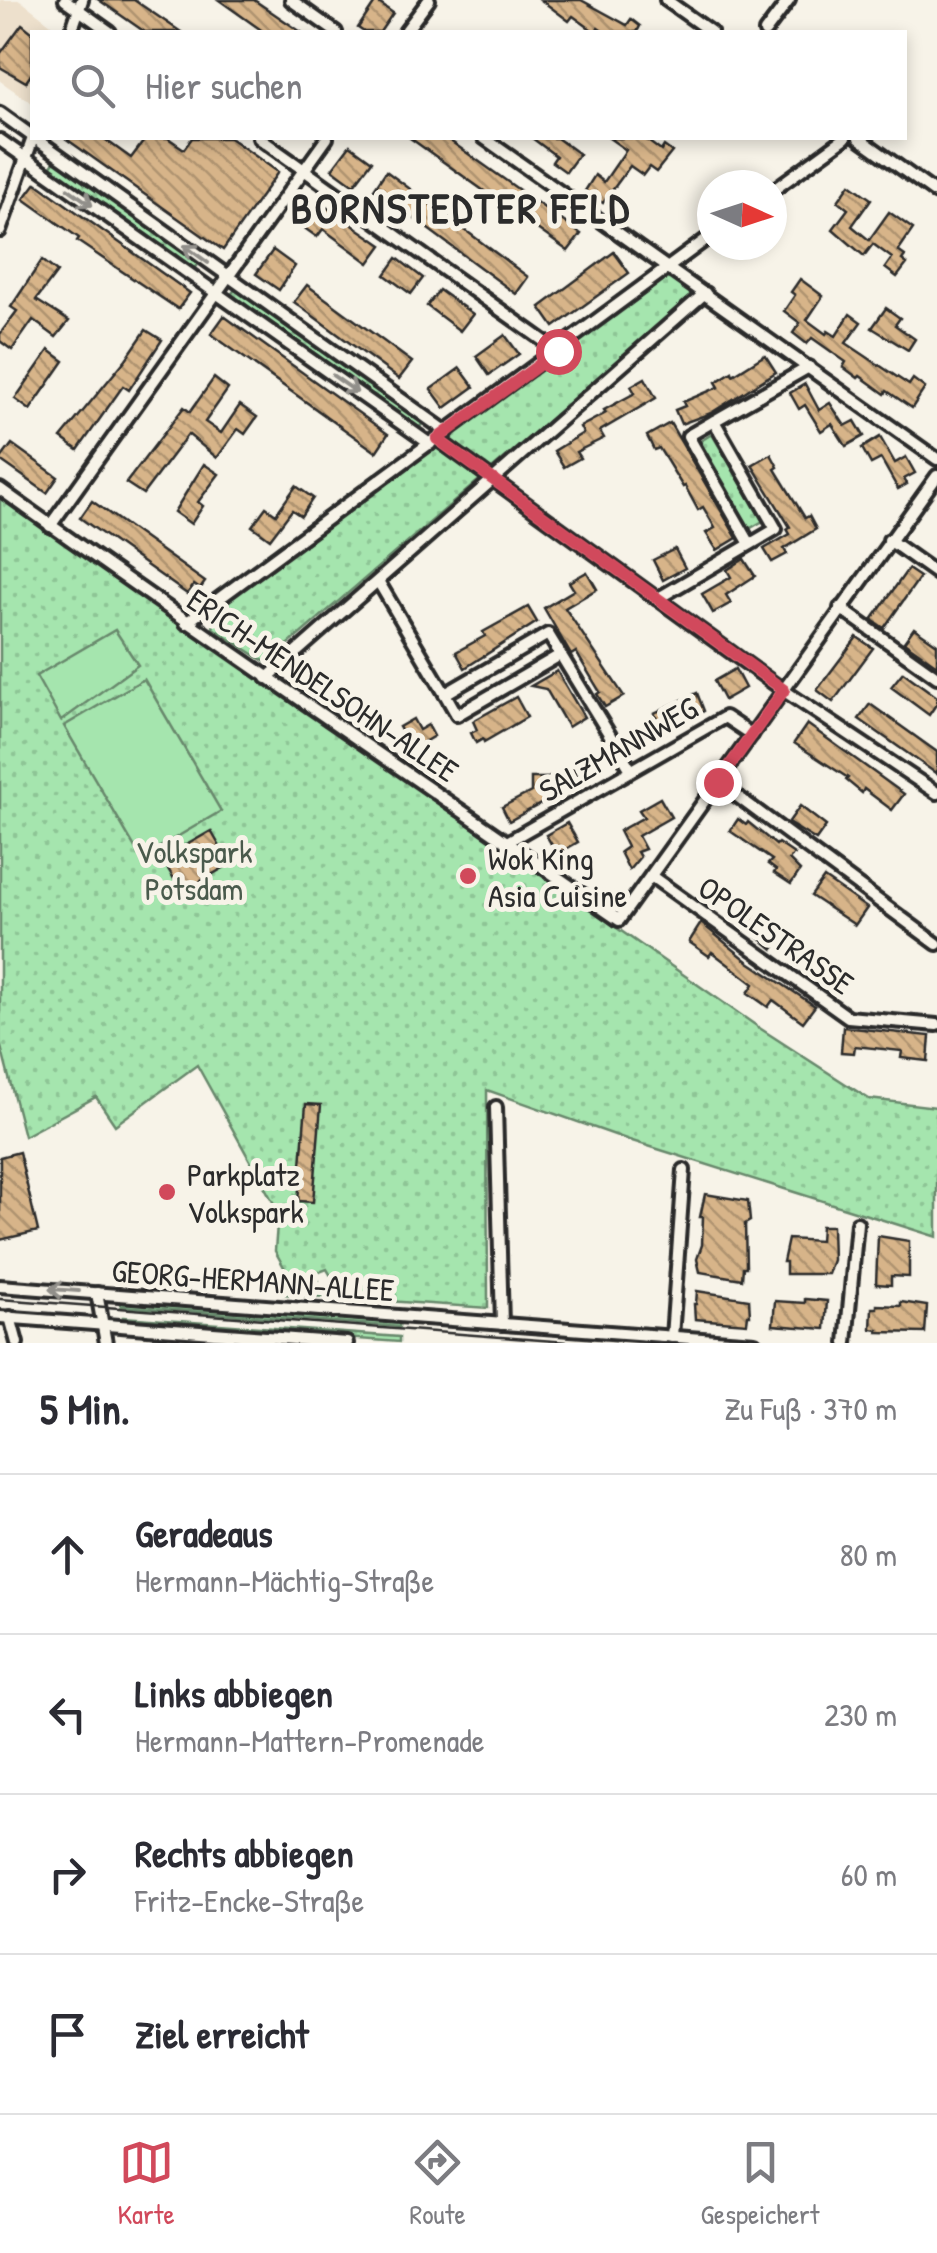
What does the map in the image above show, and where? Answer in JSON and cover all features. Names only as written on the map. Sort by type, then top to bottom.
[{"type":"street","points":[[65,0],[81,5],[108,30]]},
{"type":"street","points":[[291,0],[333,30]]},
{"type":"street","points":[[406,30],[428,0]]},
{"type":"street","points":[[666,0],[708,30]]},
{"type":"street","points":[[766,30],[789,0]]},
{"type":"street","points":[[72,30],[81,5]]},
{"type":"street","points":[[0,113],[30,135]]},
{"type":"street","points":[[0,140],[218,294],[438,438]]},
{"type":"street","points":[[0,231],[32,140]]},
{"type":"street","points":[[37,140],[229,278],[656,599],[937,793]]},
{"type":"street","points":[[262,140],[558,351]]},
{"type":"street","points":[[50,526],[326,140]]},
{"type":"street","points":[[487,140],[937,460]]},
{"type":"street","points":[[787,180],[842,140]]},
{"type":"street","points":[[862,140],[937,194]]},
{"type":"street","points":[[186,623],[697,246]]},
{"type":"street","points":[[267,678],[705,293]]},
{"type":"street","points":[[750,544],[688,436],[809,367]]},
{"type":"street","points":[[656,599],[776,529],[714,422]]},
{"type":"street","points":[[651,876],[937,476]]},
{"type":"street","name":"ERICH-MENDELSOHN-ALLEE","points":[[0,490],[186,623],[619,920],[651,876]]},
{"type":"street","points":[[890,540],[937,574]]},
{"type":"street","points":[[378,581],[458,716],[560,655]]},
{"type":"street","points":[[840,608],[937,677]]},
{"type":"street","points":[[445,694],[548,634],[631,770]]},
{"type":"street","name":"SALZMANNWEG","points":[[507,842],[725,717],[752,735]]},
{"type":"street","points":[[718,782],[937,944]]},
{"type":"street","name":"OPOLESTRASSE","points":[[651,876],[848,1017],[937,1024]]},
{"type":"street","points":[[496,1107],[502,1324]]},
{"type":"street","points":[[672,1337],[684,1170]]},
{"type":"street","points":[[846,1343],[857,1223]]},
{"type":"street","name":"GEORG-HERMANN-ALLEE","points":[[0,1286],[502,1324],[616,1338],[672,1337],[754,1343]]},
{"type":"street","points":[[97,1293],[106,1343]]},
{"type":"street","name":"GEORG-HERMANN-ALLEE","points":[[17,1343],[5,1317],[347,1343]]},
{"type":"shaded area","points":[[0,0],[20,0],[59,30],[30,30],[30,102],[0,81]]},
{"type":"green space","points":[[56,159],[199,262],[193,270],[50,167]]},
{"type":"green space","points":[[673,278],[691,289],[689,299],[267,663],[213,628],[218,608],[660,280]]},
{"type":"green space","points":[[236,288],[424,422],[417,430],[230,296]]},
{"type":"green space","points":[[712,434],[763,521],[749,529],[699,442]]},
{"type":"green space","name":"Volkspark Potsdam","points":[[0,496],[761,1029],[869,1099],[937,1107],[937,1237],[629,1140],[487,1090],[488,1308],[344,1298],[327,1269],[314,1274],[327,1297],[283,1294],[285,1269],[275,1251],[278,1211],[197,1065],[115,1125],[96,1097],[24,1136],[0,1043]]},
{"type":"green space","points":[[115,630],[138,665],[61,721],[36,676]]},
{"type":"green space","points":[[144,679],[221,811],[141,858],[64,726]]},
{"type":"green space","points":[[120,1301],[400,1322],[399,1327],[121,1306]]},
{"type":"green space","points":[[123,1317],[399,1337],[399,1342],[124,1322]]},
{"type":"building","points":[[99,0],[134,0],[178,30],[142,30]]},
{"type":"building","points":[[219,0],[254,0],[298,30],[261,30]]},
{"type":"building","points":[[541,0],[581,0],[627,25],[631,19],[640,26],[638,30],[592,30],[573,16],[569,21]]},
{"type":"building","points":[[376,1],[393,13],[381,30],[358,28]]},
{"type":"building","points":[[22,24],[30,30],[30,76],[26,82],[0,67],[0,54]]},
{"type":"building","points":[[68,140],[106,140],[131,158],[144,140],[171,140],[184,149],[191,140],[233,140],[278,172],[223,250]]},
{"type":"building","points":[[413,140],[449,140],[581,234],[568,251]]},
{"type":"building","points":[[535,140],[560,140],[579,154],[566,172],[552,162],[556,156]]},
{"type":"building","points":[[612,140],[647,140],[661,151],[664,146],[672,152],[656,172],[649,167],[643,175],[630,166],[603,203],[585,191],[595,175],[604,182],[626,150]]},
{"type":"building","points":[[350,145],[372,161],[354,185],[332,169]]},
{"type":"building","points":[[386,171],[528,277],[516,294],[374,189]]},
{"type":"building","points":[[36,183],[190,293],[178,309],[77,241],[79,238],[24,199]]},
{"type":"building","points":[[850,184],[871,199],[852,226],[869,240],[889,212],[913,229],[898,251],[907,264],[897,277],[885,268],[892,258],[873,244],[864,256],[833,229],[848,209],[838,201]]},
{"type":"building","points":[[313,198],[382,245],[369,263],[323,229],[317,237],[296,222]]},
{"type":"building","points":[[273,250],[295,266],[279,290],[256,274]]},
{"type":"building","points":[[614,252],[629,273],[554,327],[540,307]]},
{"type":"building","points":[[397,258],[423,278],[411,294],[385,275]]},
{"type":"building","points":[[42,260],[57,272],[36,300],[69,321],[56,337],[33,320],[12,350],[0,341],[0,334],[17,311],[11,307]]},
{"type":"building","points":[[800,279],[823,296],[807,320],[826,334],[828,331],[836,336],[850,314],[861,322],[846,343],[909,385],[913,379],[925,388],[912,408],[858,378],[843,367],[846,362],[812,338],[807,344],[793,333],[800,323],[784,311]]},
{"type":"building","points":[[307,285],[412,362],[399,379],[294,302]]},
{"type":"building","points":[[439,290],[473,314],[460,331],[427,306]]},
{"type":"building","points":[[886,308],[900,318],[895,325],[915,339],[908,350],[872,328]]},
{"type":"building","points":[[224,316],[388,434],[376,452],[211,334]]},
{"type":"building","points":[[146,330],[162,340],[129,390],[123,386],[78,450],[61,438]]},
{"type":"building","points":[[505,335],[519,354],[489,375],[476,356]]},
{"type":"building","points":[[49,350],[64,361],[30,410],[15,399]]},
{"type":"building","points":[[765,355],[776,372],[711,413],[681,424],[675,410],[685,406],[683,402],[719,387],[716,382]]},
{"type":"building","points":[[460,368],[474,387],[445,408],[431,389]]},
{"type":"building","points":[[214,378],[228,389],[205,422],[221,433],[240,405],[257,417],[245,434],[238,429],[217,458],[188,434],[143,494],[126,483],[184,407],[190,412]]},
{"type":"building","points":[[645,378],[656,398],[600,431],[604,438],[576,452],[580,458],[564,467],[554,451],[583,433],[580,427],[635,393],[631,386]]},
{"type":"building","points":[[805,384],[819,410],[830,403],[845,426],[855,421],[864,436],[846,446],[832,424],[821,431],[805,405],[799,409],[790,393]]},
{"type":"building","points":[[670,423],[737,538],[717,550],[706,533],[715,528],[703,507],[698,510],[659,448],[654,450],[647,436]]},
{"type":"building","points":[[880,437],[895,463],[906,457],[915,473],[904,479],[907,484],[898,489],[881,459],[871,464],[862,448]]},
{"type":"building","points":[[12,444],[58,477],[47,493],[0,460]]},
{"type":"building","points":[[771,454],[778,467],[775,469],[816,529],[784,549],[787,554],[772,562],[764,549],[790,534],[790,527],[752,465]]},
{"type":"building","points":[[204,464],[219,474],[198,502],[203,506],[191,524],[174,512]]},
{"type":"building","points":[[296,486],[313,498],[301,516],[292,510],[270,539],[252,526],[266,507],[276,514]]},
{"type":"building","points":[[92,501],[205,582],[200,589],[194,585],[187,594],[80,518]]},
{"type":"building","points":[[675,549],[685,568],[663,580],[653,560]]},
{"type":"building","points":[[744,559],[755,576],[726,595],[731,603],[713,613],[702,594],[731,577],[727,570]]},
{"type":"building","points":[[908,569],[920,577],[884,628],[872,620]]},
{"type":"building","points":[[587,572],[597,589],[565,608],[624,696],[605,707],[576,652],[571,655],[544,608],[574,590],[569,582]]},
{"type":"building","points":[[528,607],[537,622],[465,668],[456,652]]},
{"type":"building","points":[[914,628],[937,644],[937,665],[904,642]]},
{"type":"building","points":[[857,637],[873,648],[833,702],[817,690]]},
{"type":"building","points":[[735,669],[745,688],[724,700],[714,681]]},
{"type":"building","points":[[557,671],[584,717],[568,727],[546,689],[531,686]]},
{"type":"building","points":[[903,672],[937,697],[929,715],[891,687]]},
{"type":"building","points":[[697,693],[704,711],[664,733],[654,713]]},
{"type":"building","points":[[516,697],[527,717],[476,743],[471,733],[477,730],[473,721]]},
{"type":"building","points":[[870,704],[937,752],[937,774],[859,719]]},
{"type":"building","points":[[413,719],[419,730],[428,725],[434,736],[412,749],[399,727]]},
{"type":"building","points":[[807,724],[904,794],[892,810],[794,743]]},
{"type":"building","points":[[571,765],[581,782],[509,821],[502,807],[531,792],[531,778],[548,778]]},
{"type":"building","points":[[660,798],[671,817],[638,836],[645,849],[637,852],[640,857],[629,870],[620,852],[627,847],[619,831],[644,817],[639,810]]},
{"type":"building","points":[[800,806],[826,826],[816,840],[788,823]]},
{"type":"building","points":[[738,819],[794,854],[789,860],[800,871],[791,884],[774,873],[776,870],[768,864],[772,860],[730,831]]},
{"type":"building","points":[[567,823],[578,842],[557,854],[546,835]]},
{"type":"building","points":[[211,831],[230,864],[182,892],[162,859]]},
{"type":"building","points":[[824,878],[867,908],[855,925],[811,896]]},
{"type":"building","points":[[744,902],[784,934],[773,949],[733,916]]},
{"type":"building","points":[[701,923],[749,962],[815,1006],[803,1022],[773,1000],[768,1007],[748,993],[754,984],[712,952],[709,956],[689,942]]},
{"type":"building","points":[[843,1027],[930,1036],[928,1061],[901,1058],[902,1051],[855,1046],[854,1053],[841,1052]]},
{"type":"building","points":[[306,1104],[321,1105],[313,1202],[298,1201]]},
{"type":"building","points":[[19,1152],[38,1231],[0,1240],[0,1157]]},
{"type":"building","points":[[705,1194],[748,1201],[750,1221],[745,1224],[746,1267],[742,1279],[700,1272],[697,1259],[702,1245],[700,1217]]},
{"type":"building","points":[[821,1226],[832,1226],[833,1260],[828,1274],[786,1274],[783,1262],[788,1239],[820,1241]]},
{"type":"building","points":[[878,1236],[909,1241],[909,1277],[891,1276],[891,1285],[876,1284]]},
{"type":"building","points":[[697,1291],[749,1299],[747,1323],[695,1319]]},
{"type":"building","points":[[805,1299],[827,1301],[825,1329],[773,1325],[775,1301],[805,1303]]},
{"type":"building","points":[[901,1302],[927,1306],[925,1333],[871,1329],[872,1308],[901,1306]]},
{"type":"tram line","points":[[0,1299],[581,1343]]},
{"type":"place","name":"Wok King Asia Cuisine","points":[[468,876]]},
{"type":"place","name":"Parkplatz Volkspark","points":[[167,1192]]},
{"type":"district","name":"BORNSTEDTER FELD","points":[[461,207]]},
{"type":"route","points":[[558,351],[437,439],[784,690],[718,782]]}]
